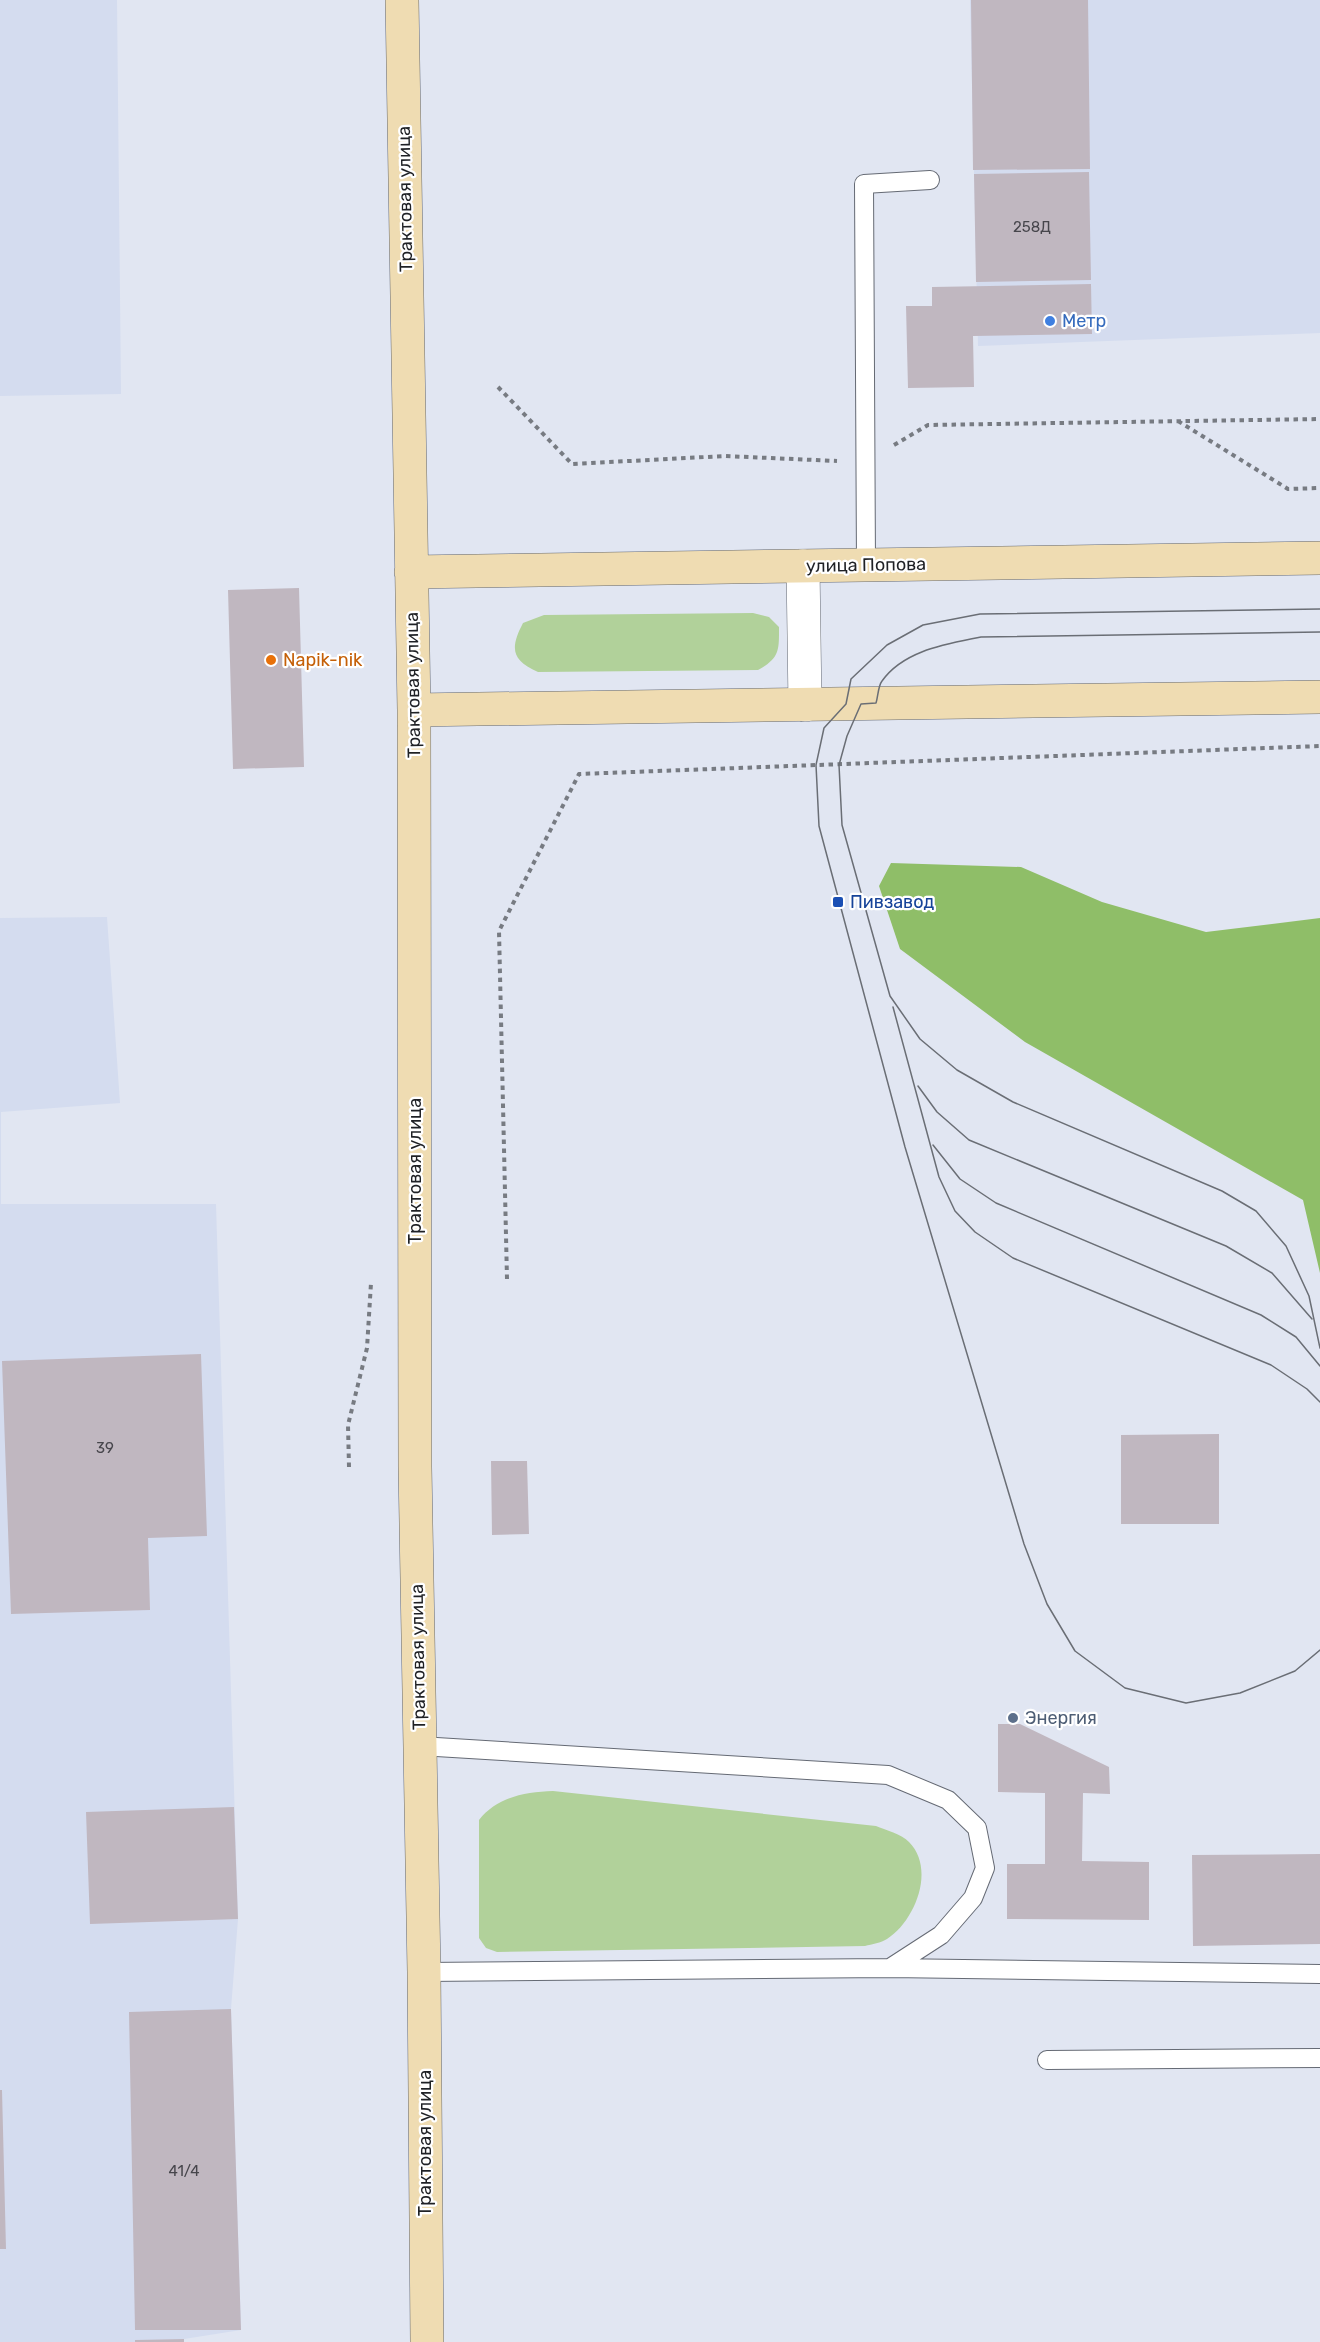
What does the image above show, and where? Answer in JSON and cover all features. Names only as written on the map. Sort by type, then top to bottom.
[{"type":"main road","name":"Трактовая улица","points":[[402,0],[414,710],[415,1444],[424,1972],[427,2342]]},
{"type":"main road","name":"улица Попова","points":[[411,572],[1320,558]]},
{"type":"main road","points":[[414,710],[1320,697]]},
{"type":"street","points":[[803,566],[805,705]]},
{"type":"lane","points":[[866,565],[864,184],[930,180]]},
{"type":"lane","points":[[420,1746],[888,1775],[948,1800],[977,1828],[985,1868],[973,1898],[941,1935],[890,1968]]},
{"type":"lane","points":[[424,1972],[890,1968],[1320,1974]]},
{"type":"lane","points":[[1047,2060],[1320,2058]]},
{"type":"path","points":[[498,387],[572,464],[725,456],[865,462],[928,425],[1320,419]]},
{"type":"path","points":[[1177,421],[1288,489],[1320,488]]},
{"type":"path","points":[[507,1278],[499,932],[579,774],[1320,746]]},
{"type":"path","points":[[349,1467],[348,1425],[367,1348],[371,1283]]},
{"type":"shaded area","points":[[0,0],[117,0],[121,394],[0,396]]},
{"type":"shaded area","points":[[970,0],[1320,0],[1320,333],[978,346]]},
{"type":"shaded area","points":[[107,917],[120,1103],[1,1112],[1,1204],[216,1204],[238,1919],[231,2009],[241,2330],[184,2339],[184,2342],[0,2342],[0,918]]},
{"type":"green space","points":[[753,613],[769,617],[779,627],[777,653],[771,661],[758,670],[538,672],[522,663],[515,646],[523,623],[544,615]]},
{"type":"green space","points":[[891,863],[1021,867],[1102,902],[1206,932],[1320,918],[1320,1273],[1303,1200],[1025,1042],[900,949],[879,886]]},
{"type":"green space","points":[[553,1791],[876,1826],[906,1839],[917,1853],[921,1866],[919,1894],[906,1920],[897,1931],[885,1940],[865,1946],[497,1952],[486,1948],[479,1938],[479,1820],[494,1806],[512,1797]]},
{"type":"building","points":[[971,0],[1088,0],[1090,169],[973,170]]},
{"type":"building","points":[[1089,172],[1091,280],[976,282],[974,174]]},
{"type":"building","points":[[1091,284],[1092,334],[973,336],[974,387],[908,388],[906,306],[932,306],[932,287]]},
{"type":"building","points":[[299,588],[304,767],[233,769],[228,590]]},
{"type":"building","points":[[201,1354],[207,1536],[148,1538],[150,1610],[11,1614],[2,1361]]},
{"type":"building","points":[[1219,1434],[1219,1524],[1121,1524],[1121,1435]]},
{"type":"building","points":[[491,1461],[527,1461],[529,1534],[492,1535]]},
{"type":"building","points":[[998,1724],[1020,1724],[1109,1767],[1110,1794],[1083,1793],[1082,1861],[1149,1862],[1149,1920],[1007,1919],[1007,1864],[1045,1864],[1045,1793],[998,1792]]},
{"type":"building","points":[[234,1807],[238,1919],[90,1924],[86,1812]]},
{"type":"building","points":[[1320,1854],[1320,1944],[1193,1946],[1192,1855]]},
{"type":"building","points":[[231,2009],[241,2330],[135,2330],[129,2012]]},
{"type":"building","points":[[0,2090],[2,2090],[6,2249],[0,2249]]},
{"type":"building","points":[[184,2339],[184,2342],[135,2342],[135,2340]]},
{"type":"tram line","points":[[1320,609],[980,614],[923,625],[887,645],[851,679],[846,704],[824,728],[816,765],[819,826],[905,1147],[1024,1544],[1047,1604],[1075,1651],[1125,1688],[1186,1703],[1240,1693],[1295,1671],[1320,1650]]},
{"type":"tram line","points":[[1320,632],[981,637],[941,646],[914,655],[902,662],[882,681],[876,703],[861,704],[847,736],[839,765],[842,825],[890,996],[920,1039],[957,1070],[1013,1102],[1222,1191],[1256,1211],[1286,1246],[1309,1296],[1320,1348]]},
{"type":"tram line","points":[[893,1007],[939,1177],[955,1211],[975,1232],[1013,1258],[1271,1365],[1307,1389],[1320,1402]]},
{"type":"tram line","points":[[918,1086],[937,1112],[969,1140],[1226,1246],[1272,1273],[1312,1319]]},
{"type":"tram line","points":[[933,1145],[960,1179],[996,1203],[1261,1315],[1296,1337],[1320,1366]]},
{"type":"place","name":"Метр","points":[[1050,321]]},
{"type":"place","name":"Napik-nik","points":[[271,660]]},
{"type":"place","name":"Пивзавод","points":[[838,902]]},
{"type":"place","name":"Энергия","points":[[1013,1718]]}]
